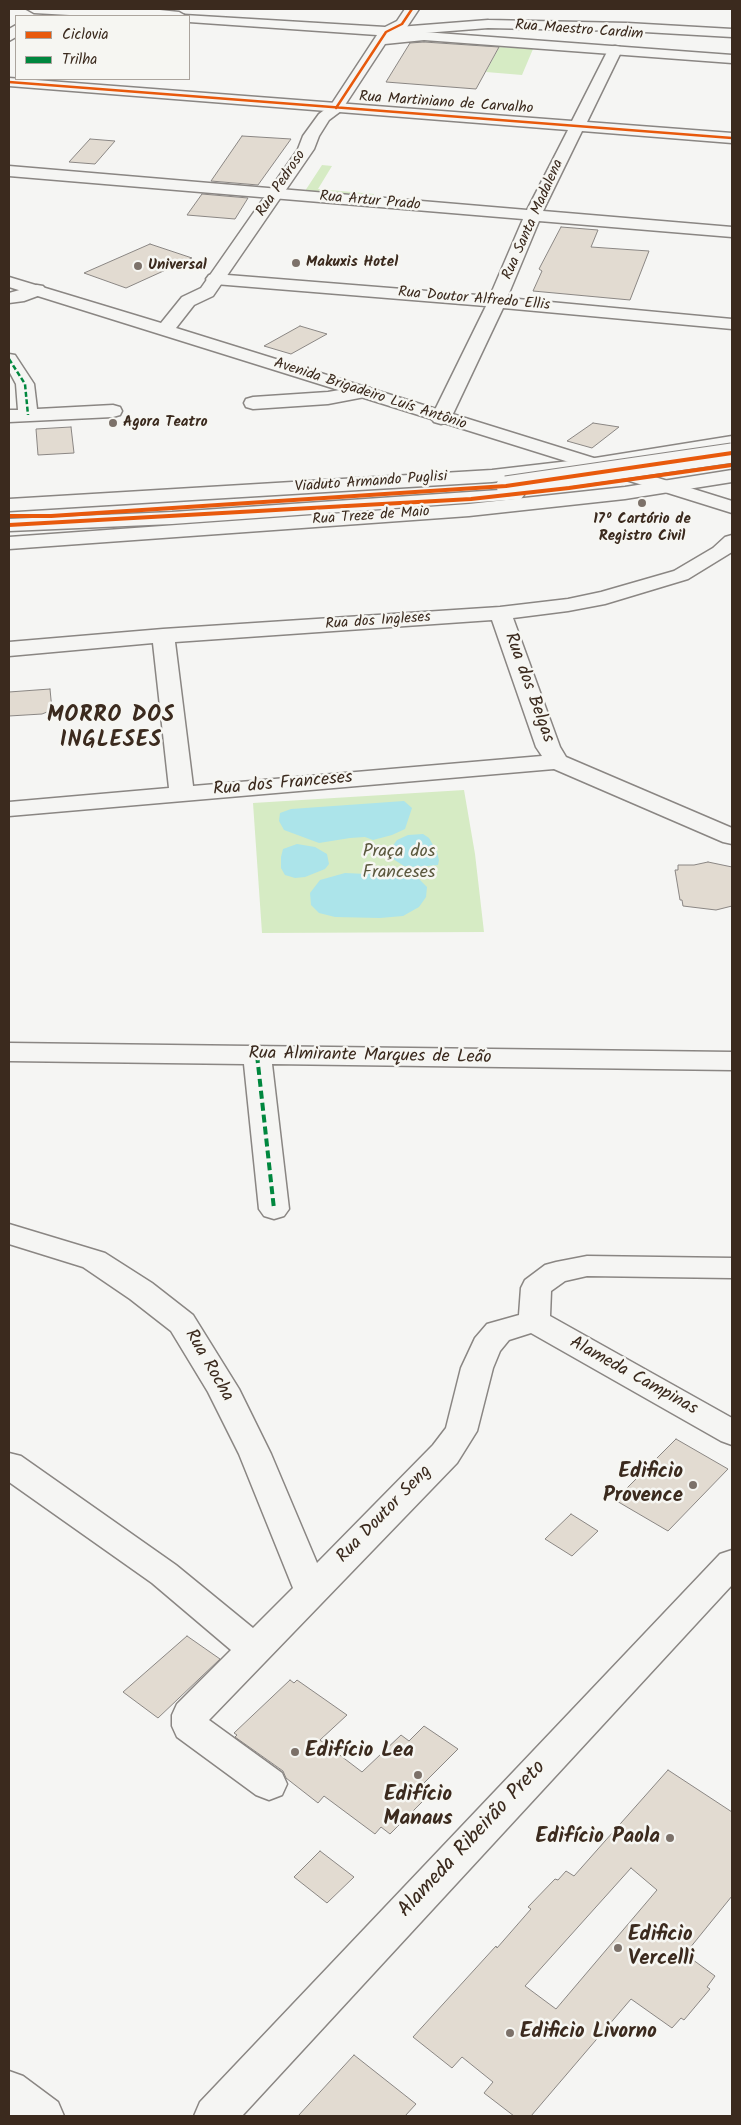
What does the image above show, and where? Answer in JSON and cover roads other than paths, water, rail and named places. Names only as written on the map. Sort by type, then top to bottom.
[{"type":"main road","points":[[35,9],[135,15]]},
{"type":"main road","points":[[114,9],[170,15]]},
{"type":"main road","points":[[384,28],[402,24],[412,9]]},
{"type":"main road","name":"Rua Maestro Cardim","points":[[190,18],[384,28],[424,36],[732,59]]},
{"type":"main road","points":[[384,28],[488,24],[619,27],[732,33]]},
{"type":"main road","points":[[484,40],[478,31],[488,24]]},
{"type":"main road","name":"Rua Pedroso","points":[[211,286],[306,149],[311,136],[324,117],[336,108],[384,28]]},
{"type":"main road","name":"Rua Santa Madalena","points":[[441,418],[497,302],[533,215],[615,50]]},
{"type":"main road","name":"Rua Martiniano de Carvalho","points":[[9,82],[732,138]]},
{"type":"main road","name":"Rua Artur Prado","points":[[9,172],[732,232]]},
{"type":"main road","name":"Avenida Brigadeiro Luís Antônio","points":[[9,282],[165,330],[196,323],[363,392],[441,418],[732,507]]},
{"type":"main road","points":[[196,323],[211,303],[211,286]]},
{"type":"main road","points":[[165,330],[188,301],[211,286]]},
{"type":"main road","name":"Rua Doutor Alfredo Ellis","points":[[211,286],[497,302],[732,324]]},
{"type":"main road","points":[[9,298],[18,297],[37,290]]},
{"type":"main road","points":[[9,359],[26,384],[28,415]]},
{"type":"main road","points":[[253,403],[328,398],[363,392]]},
{"type":"main road","points":[[9,416],[113,411]]},
{"type":"main road","name":"Rua Treze de Maio","points":[[9,505],[420,482],[554,470],[732,442]]},
{"type":"main road","points":[[543,448],[554,470],[577,483],[616,494]]},
{"type":"main road","points":[[694,448],[677,457],[674,465],[677,470],[690,475],[729,473]]},
{"type":"main road","name":"Viaduto Armando Puglisi","points":[[9,516],[510,490],[732,453]]},
{"type":"main road","points":[[523,473],[549,477],[560,482],[564,485],[566,491],[564,500]]},
{"type":"main road","name":"Rua Treze de Maio","points":[[9,543],[469,510],[669,487],[729,473]]},
{"type":"main road","name":"Viaduto Armando Puglisi","points":[[9,526],[192,516],[729,473]]},
{"type":"main road","name":"Rua dos Ingleses","points":[[9,649],[163,636],[500,613],[568,605],[640,588],[681,574],[720,552],[732,541]]},
{"type":"main road","name":"Rua dos Belgas","points":[[500,613],[548,747],[557,762]]},
{"type":"main road","points":[[163,636],[182,793]]},
{"type":"main road","points":[[557,762],[732,836]]},
{"type":"main road","name":"Rua dos Franceses","points":[[9,809],[557,762]]},
{"type":"main road","name":"Rua Almirante Marques de Leão","points":[[9,1052],[732,1061]]},
{"type":"main road","points":[[257,1055],[274,1209]]},
{"type":"main road","name":"Rua Rocha","points":[[9,1234],[94,1260],[141,1291],[182,1323],[223,1389],[255,1454],[311,1591]]},
{"type":"main road","points":[[534,1321],[536,1288],[556,1272],[587,1266],[732,1268]]},
{"type":"main road","name":"Rua Doutor Seng","points":[[269,1784],[190,1726],[190,1715],[445,1454],[461,1430],[477,1368],[486,1346],[498,1332],[534,1321]]},
{"type":"main road","name":"Alameda Campinas","points":[[534,1321],[732,1433]]},
{"type":"main road","points":[[9,1465],[164,1574],[255,1650]]},
{"type":"main road","name":"Alameda Ribeirão Preto","points":[[215,2116],[732,1563]]},
{"type":"main road","points":[[9,2090],[43,2116]]},
{"type":"water","points":[[404,801],[412,808],[405,829],[373,840],[365,837],[319,843],[284,830],[279,821],[280,813],[291,809]]},
{"type":"water","points":[[423,834],[429,838],[437,852],[438,865],[404,866],[390,857],[389,851],[397,840],[408,835]]},
{"type":"water","points":[[297,844],[315,847],[327,854],[329,864],[325,869],[305,877],[295,878],[285,875],[281,868],[283,849]]},
{"type":"water","points":[[394,870],[418,878],[427,887],[426,897],[419,907],[403,916],[380,918],[335,917],[319,913],[311,905],[310,893],[320,880],[345,873],[367,874]]},
{"type":"place","name":"Makuxis Hotel","points":[[296,263]]},
{"type":"place","name":"Universal","points":[[138,266]]},
{"type":"place","name":"Agora Teatro","points":[[113,423]]},
{"type":"place","name":"17º Cartório de Registro Civil","points":[[642,503]]},
{"type":"place","name":"Edificio Provence","points":[[693,1485]]},
{"type":"place","name":"Edifício Lea","points":[[295,1752]]},
{"type":"place","name":"Edifício Manaus","points":[[418,1775]]},
{"type":"place","name":"Edifício Paola","points":[[670,1838]]},
{"type":"place","name":"Edificio Vercelli","points":[[618,1948]]},
{"type":"place","name":"Edificio Livorno","points":[[510,2033]]},
{"type":"district","name":"MORRO DOS INGLESES","points":[[111,730]]},
{"type":"park label","name":"Praça dos Franceses","points":[[399,863]]}]
